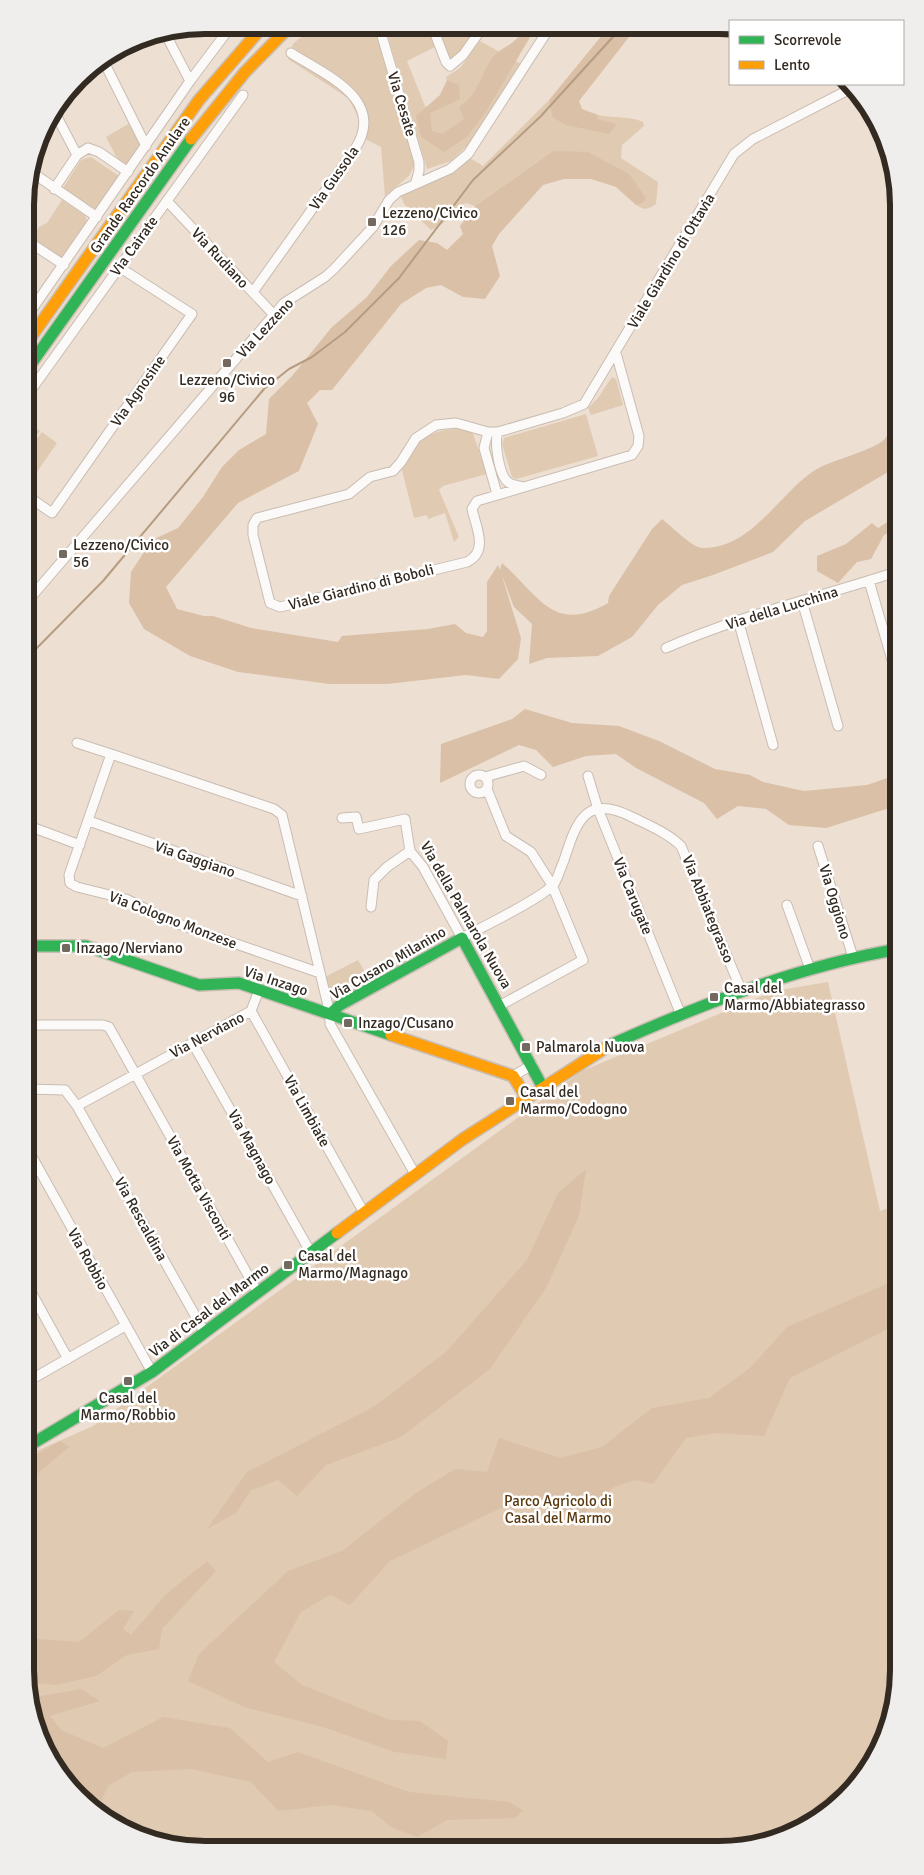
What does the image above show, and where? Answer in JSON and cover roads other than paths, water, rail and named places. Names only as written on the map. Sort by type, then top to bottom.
[{"type":"main road","name":"Grande Raccordo Anulare","points":[[34,333],[199,100],[256,34]]},
{"type":"main road","name":"Grande Raccordo Anulare","points":[[34,361],[203,122],[240,78],[282,34]]},
{"type":"main road","name":"Via della Palmarola Nuova","points":[[462,938],[542,1086]]},
{"type":"main road","name":"Via Cusano Milanino","points":[[330,1014],[340,1005],[462,938]]},
{"type":"main road","name":"Via Inzago","points":[[34,946],[86,946],[199,985],[234,982],[513,1076]]},
{"type":"main road","points":[[542,1086],[609,1044],[681,1015],[810,969],[853,957],[890,951]]},
{"type":"main road","points":[[513,1076],[526,1097]]},
{"type":"main road","name":"Via di Casal del Marmo","points":[[34,1443],[152,1372],[311,1253],[363,1211],[542,1086]]},
{"type":"street","points":[[34,299],[64,265],[190,82],[225,34]]},
{"type":"street","name":"Via Cesate","points":[[381,34],[419,162],[420,171],[416,182]]},
{"type":"street","points":[[435,34],[449,66],[454,65],[464,55],[478,34]]},
{"type":"street","name":"Via Lezzeno","points":[[34,594],[287,300],[325,277],[334,269],[377,222],[391,198],[402,189],[450,169],[468,154],[545,34]]},
{"type":"street","points":[[168,38],[190,82]]},
{"type":"street","name":"Via Gussola","points":[[253,292],[355,149],[364,126],[362,107],[354,96],[291,52]]},
{"type":"street","points":[[106,66],[146,146]]},
{"type":"street","name":"Viale Giardino di Ottavia","points":[[488,432],[498,432],[578,408],[586,402],[737,152],[753,139],[847,91]]},
{"type":"street","name":"Via Cairate","points":[[34,386],[243,95]]},
{"type":"street","points":[[57,118],[77,155]]},
{"type":"street","points":[[54,189],[77,155],[85,149],[92,148],[128,172]]},
{"type":"street","points":[[37,176],[98,217]]},
{"type":"street","name":"Via Rudiano","points":[[167,200],[274,315]]},
{"type":"street","points":[[34,245],[64,265]]},
{"type":"street","name":"Via Agnosine","points":[[34,501],[52,513],[192,314],[119,266]]},
{"type":"street","name":"Viale Giardino di Boboli","points":[[488,432],[456,423],[436,425],[416,438],[393,471],[370,477],[349,494],[257,518],[253,525],[253,535],[269,601],[274,606],[280,607],[467,562],[477,553],[480,542],[472,507],[478,500],[634,453],[638,446],[639,436],[616,353]]},
{"type":"street","points":[[604,372],[612,372],[621,376]]},
{"type":"street","points":[[488,432],[484,441],[484,448],[497,494]]},
{"type":"street","points":[[498,432],[495,445],[506,480],[512,485],[521,486]]},
{"type":"street","name":"Via della Lucchina","points":[[666,648],[700,633],[738,620],[890,574]]},
{"type":"street","points":[[869,581],[890,653]]},
{"type":"street","points":[[802,602],[838,726]]},
{"type":"street","points":[[738,620],[773,745]]},
{"type":"street","points":[[77,742],[280,812],[285,820],[330,1014],[331,1028],[415,1174]]},
{"type":"street","name":"Via Cologno Monzese","points":[[111,754],[69,878],[73,886],[126,899],[170,921],[320,973]]},
{"type":"street","points":[[487,789],[482,793],[477,793],[470,785],[474,777],[479,775],[484,777],[524,766],[542,775]]},
{"type":"street","name":"Via Carugate","points":[[588,776],[598,809],[681,1015]]},
{"type":"street","points":[[484,777],[488,782],[487,789],[506,836],[531,852],[552,885],[583,960],[500,1006]]},
{"type":"street","name":"Via Abbiategrasso","points":[[598,809],[609,808],[621,812],[670,837],[681,846],[742,992]]},
{"type":"street","points":[[462,938],[552,885],[577,824],[587,813],[598,809]]},
{"type":"street","name":"Via della Palmarola Nuova","points":[[342,818],[354,816],[359,830],[405,819],[410,851],[423,867],[462,938]]},
{"type":"street","name":"Via Gaggiano","points":[[89,821],[302,896]]},
{"type":"street","points":[[34,828],[80,845]]},
{"type":"street","name":"Via Oggiono","points":[[818,846],[853,957]]},
{"type":"street","points":[[372,907],[374,880],[387,867],[410,851]]},
{"type":"street","points":[[787,905],[810,969]]},
{"type":"street","name":"Via Nerviano","points":[[77,1106],[251,1011],[259,990]]},
{"type":"street","name":"Via Limbiate","points":[[251,1011],[363,1211]]},
{"type":"street","name":"Via Motta Visconti","points":[[34,1025],[106,1025],[111,1029],[130,1066],[139,1072],[140,1083],[258,1293]]},
{"type":"street","name":"Via Magnago","points":[[192,1042],[311,1253]]},
{"type":"street","points":[[513,1076],[532,1065]]},
{"type":"street","points":[[34,1089],[65,1090],[77,1106]]},
{"type":"street","name":"Via Rescaldina","points":[[77,1106],[205,1333]]},
{"type":"street","name":"Via Robbio","points":[[34,1161],[152,1372]]},
{"type":"street","points":[[34,1297],[68,1359]]},
{"type":"street","points":[[34,1378],[125,1326]]},
{"type":"waterway","points":[[34,651],[103,581],[264,389],[289,369],[312,357],[345,332],[399,278],[473,180],[541,116],[616,34]]},
{"type":"place","name":"Lezzeno/Civico 126","points":[[372,222]]},
{"type":"place","name":"Lezzeno/Civico 96","points":[[227,363]]},
{"type":"place","name":"Lezzeno/Civico 56","points":[[63,554]]},
{"type":"place","name":"Inzago/Nerviano","points":[[66,948]]},
{"type":"place","name":"Casal del Marmo/Abbiategrasso","points":[[714,997]]},
{"type":"place","name":"Inzago/Cusano","points":[[348,1023]]},
{"type":"place","name":"Palmarola Nuova","points":[[526,1047]]},
{"type":"place","name":"Casal del Marmo/Codogno","points":[[510,1101]]},
{"type":"place","name":"Casal del Marmo/Magnago","points":[[288,1265]]},
{"type":"place","name":"Casal del Marmo/Robbio","points":[[128,1381]]},
{"type":"park label","name":"Parco Agricolo di Casal del Marmo","points":[[558,1510]]}]
